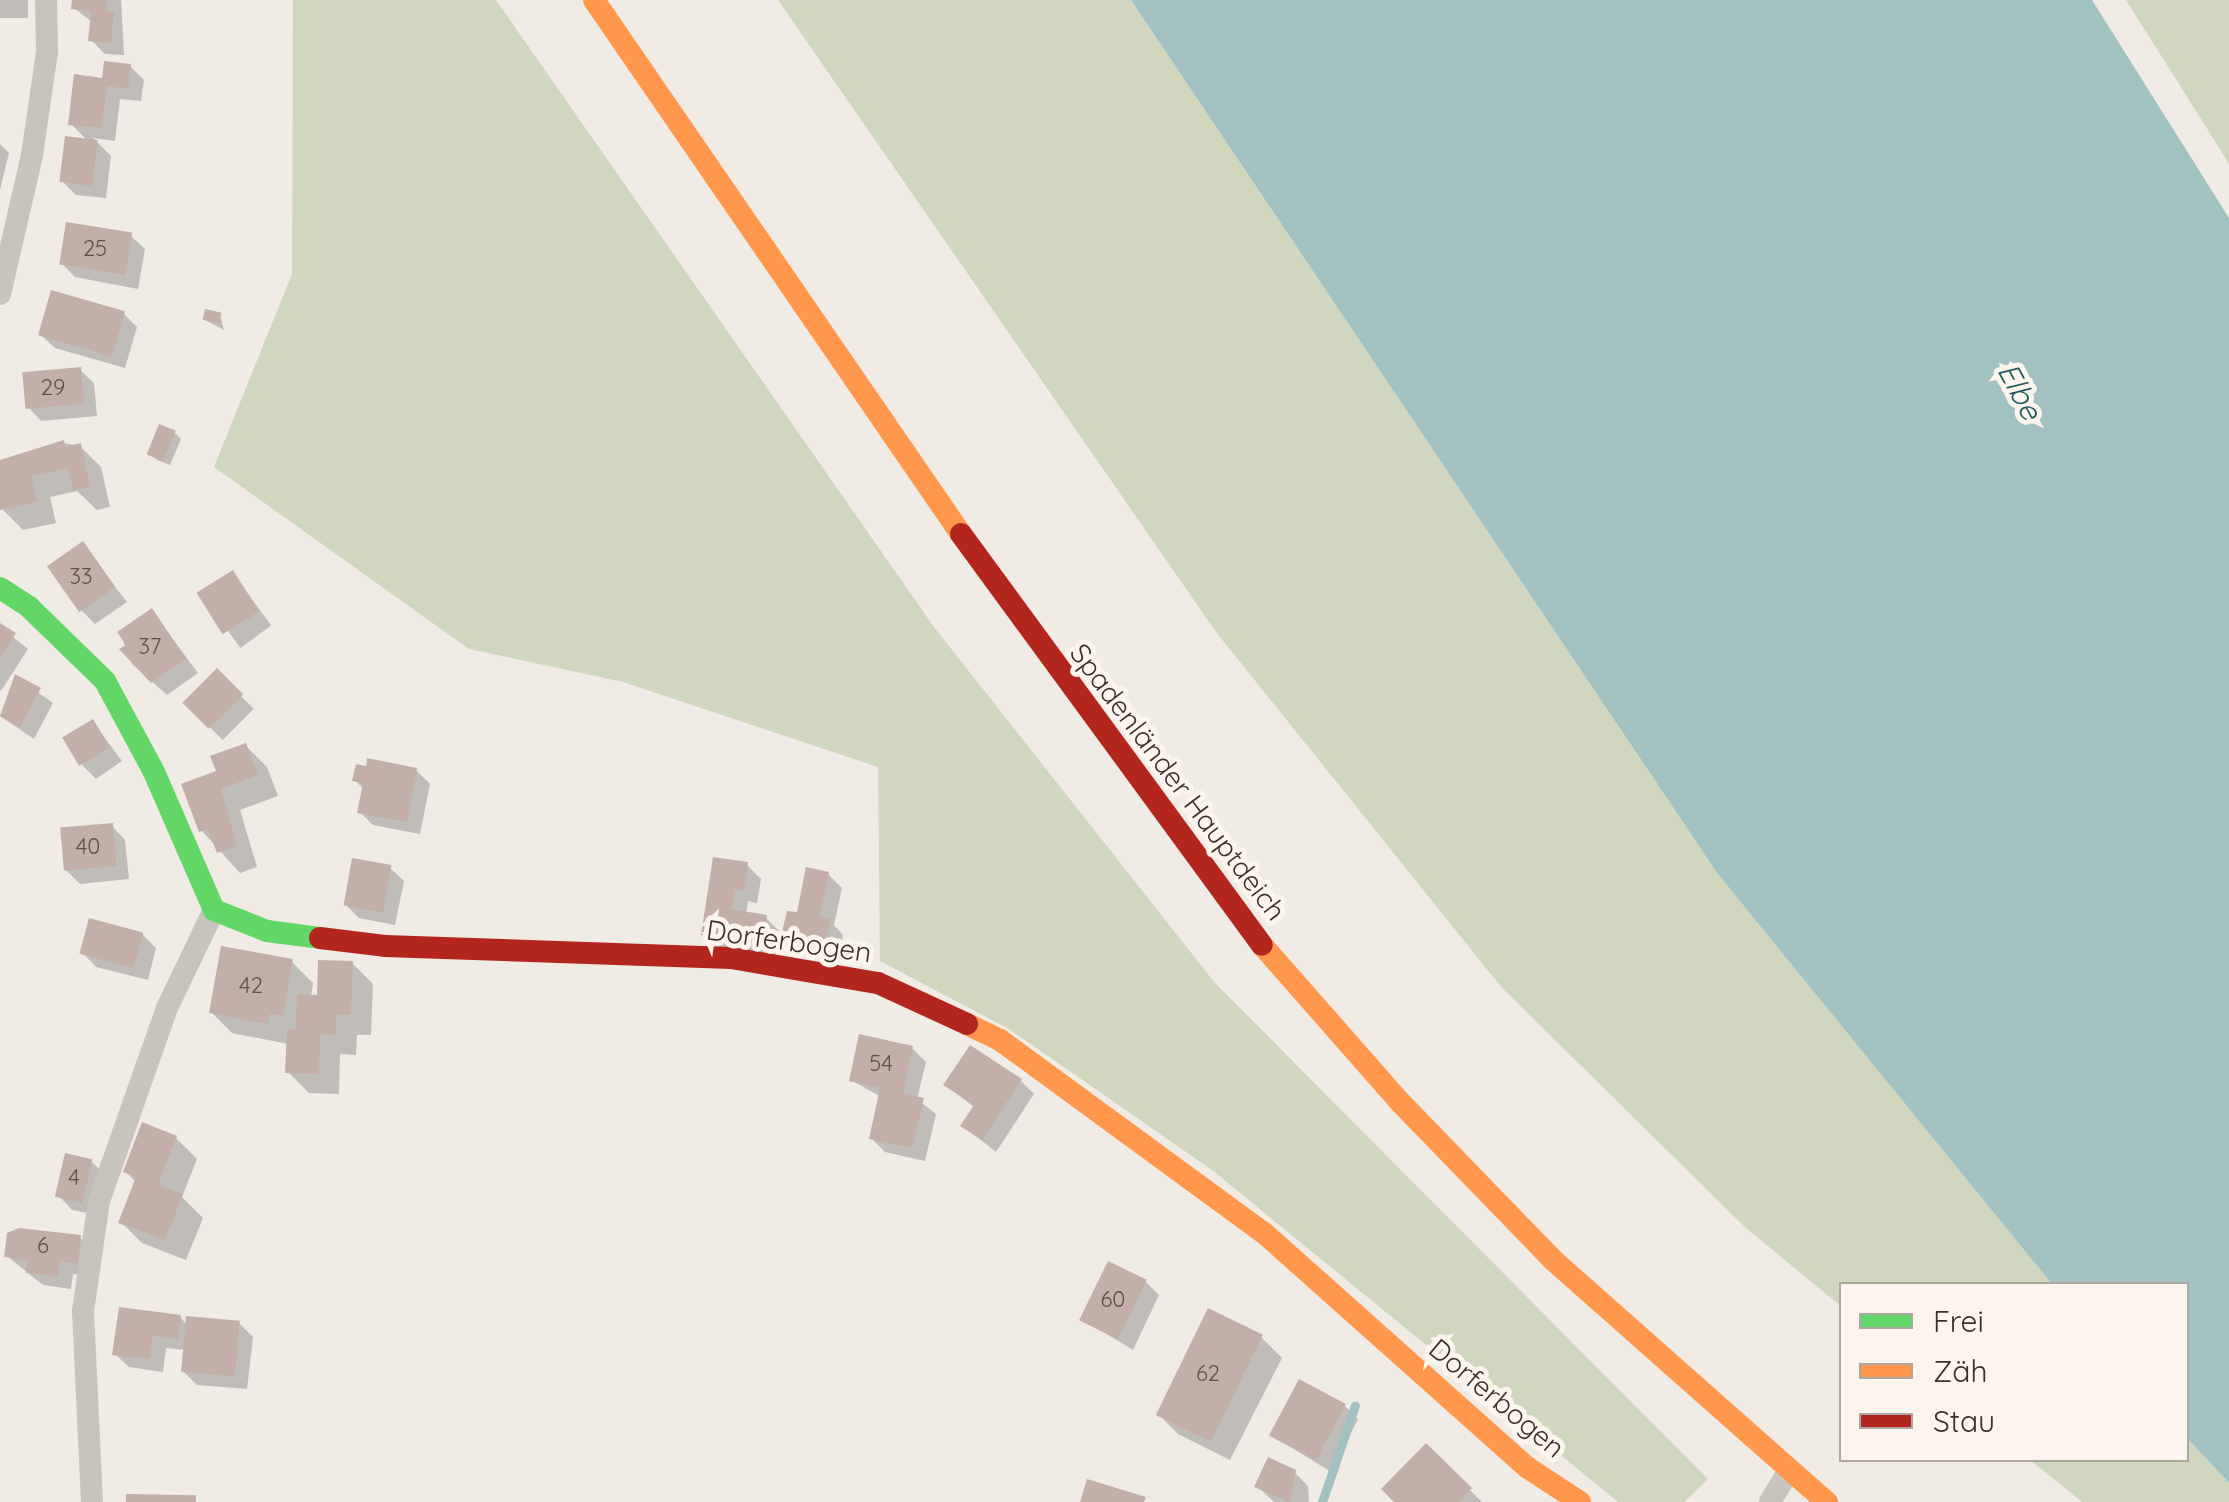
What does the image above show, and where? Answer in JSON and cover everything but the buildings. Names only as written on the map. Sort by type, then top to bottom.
[{"type":"street","points":[[0,294],[32,155],[47,52],[46,0]]},
{"type":"street","name":"Spadenländer Hauptdeich","points":[[594,0],[1077,699],[1256,939],[1400,1102],[1553,1260],[1788,1472],[1827,1502]]},
{"type":"street","points":[[0,588],[29,607],[105,681],[154,772],[214,910],[167,1008],[99,1202],[83,1311],[92,1502]]},
{"type":"street","name":"Dorferbogen","points":[[214,910],[267,931],[386,946],[731,958],[878,983],[1000,1040],[1264,1233],[1528,1468],[1580,1502]]},
{"type":"street","points":[[1770,1502],[1788,1472]]},
{"type":"green space","points":[[293,0],[496,0],[934,627],[1215,983],[1708,1479],[1684,1502],[1618,1502],[1212,1170],[1009,1029],[880,961],[878,767],[623,682],[469,649],[214,467],[292,274]]},
{"type":"green space","points":[[778,0],[1131,0],[1718,873],[2050,1282],[1839,1282],[1839,1304],[1747,1229],[1502,988],[1216,632]]},
{"type":"green space","points":[[2126,0],[2229,0],[2229,164],[2213,138]]},
{"type":"green space","points":[[2189,1440],[2229,1483],[2229,1502],[2082,1502],[2032,1462],[2189,1462]]},
{"type":"water","name":"Elbe","points":[[1131,0],[2092,0],[2229,218],[2229,1483],[2189,1440],[2189,1282],[2050,1282],[1718,874]]},
{"type":"waterway","points":[[1322,1502],[1355,1405]]},
{"type":"traffic: fast","points":[[0,588],[29,607],[105,681],[154,772],[214,910],[267,931],[320,938]]},
{"type":"traffic: slow","points":[[594,0],[961,534]]},
{"type":"traffic: slow","points":[[1262,945],[1400,1102],[1553,1260],[1827,1502]]},
{"type":"traffic: slow","points":[[967,1024],[1000,1040],[1264,1233],[1528,1468],[1580,1502]]},
{"type":"traffic: jam","points":[[961,534],[1262,945]]},
{"type":"traffic: jam","points":[[320,938],[385,946],[731,958],[878,983],[967,1024]]}]
